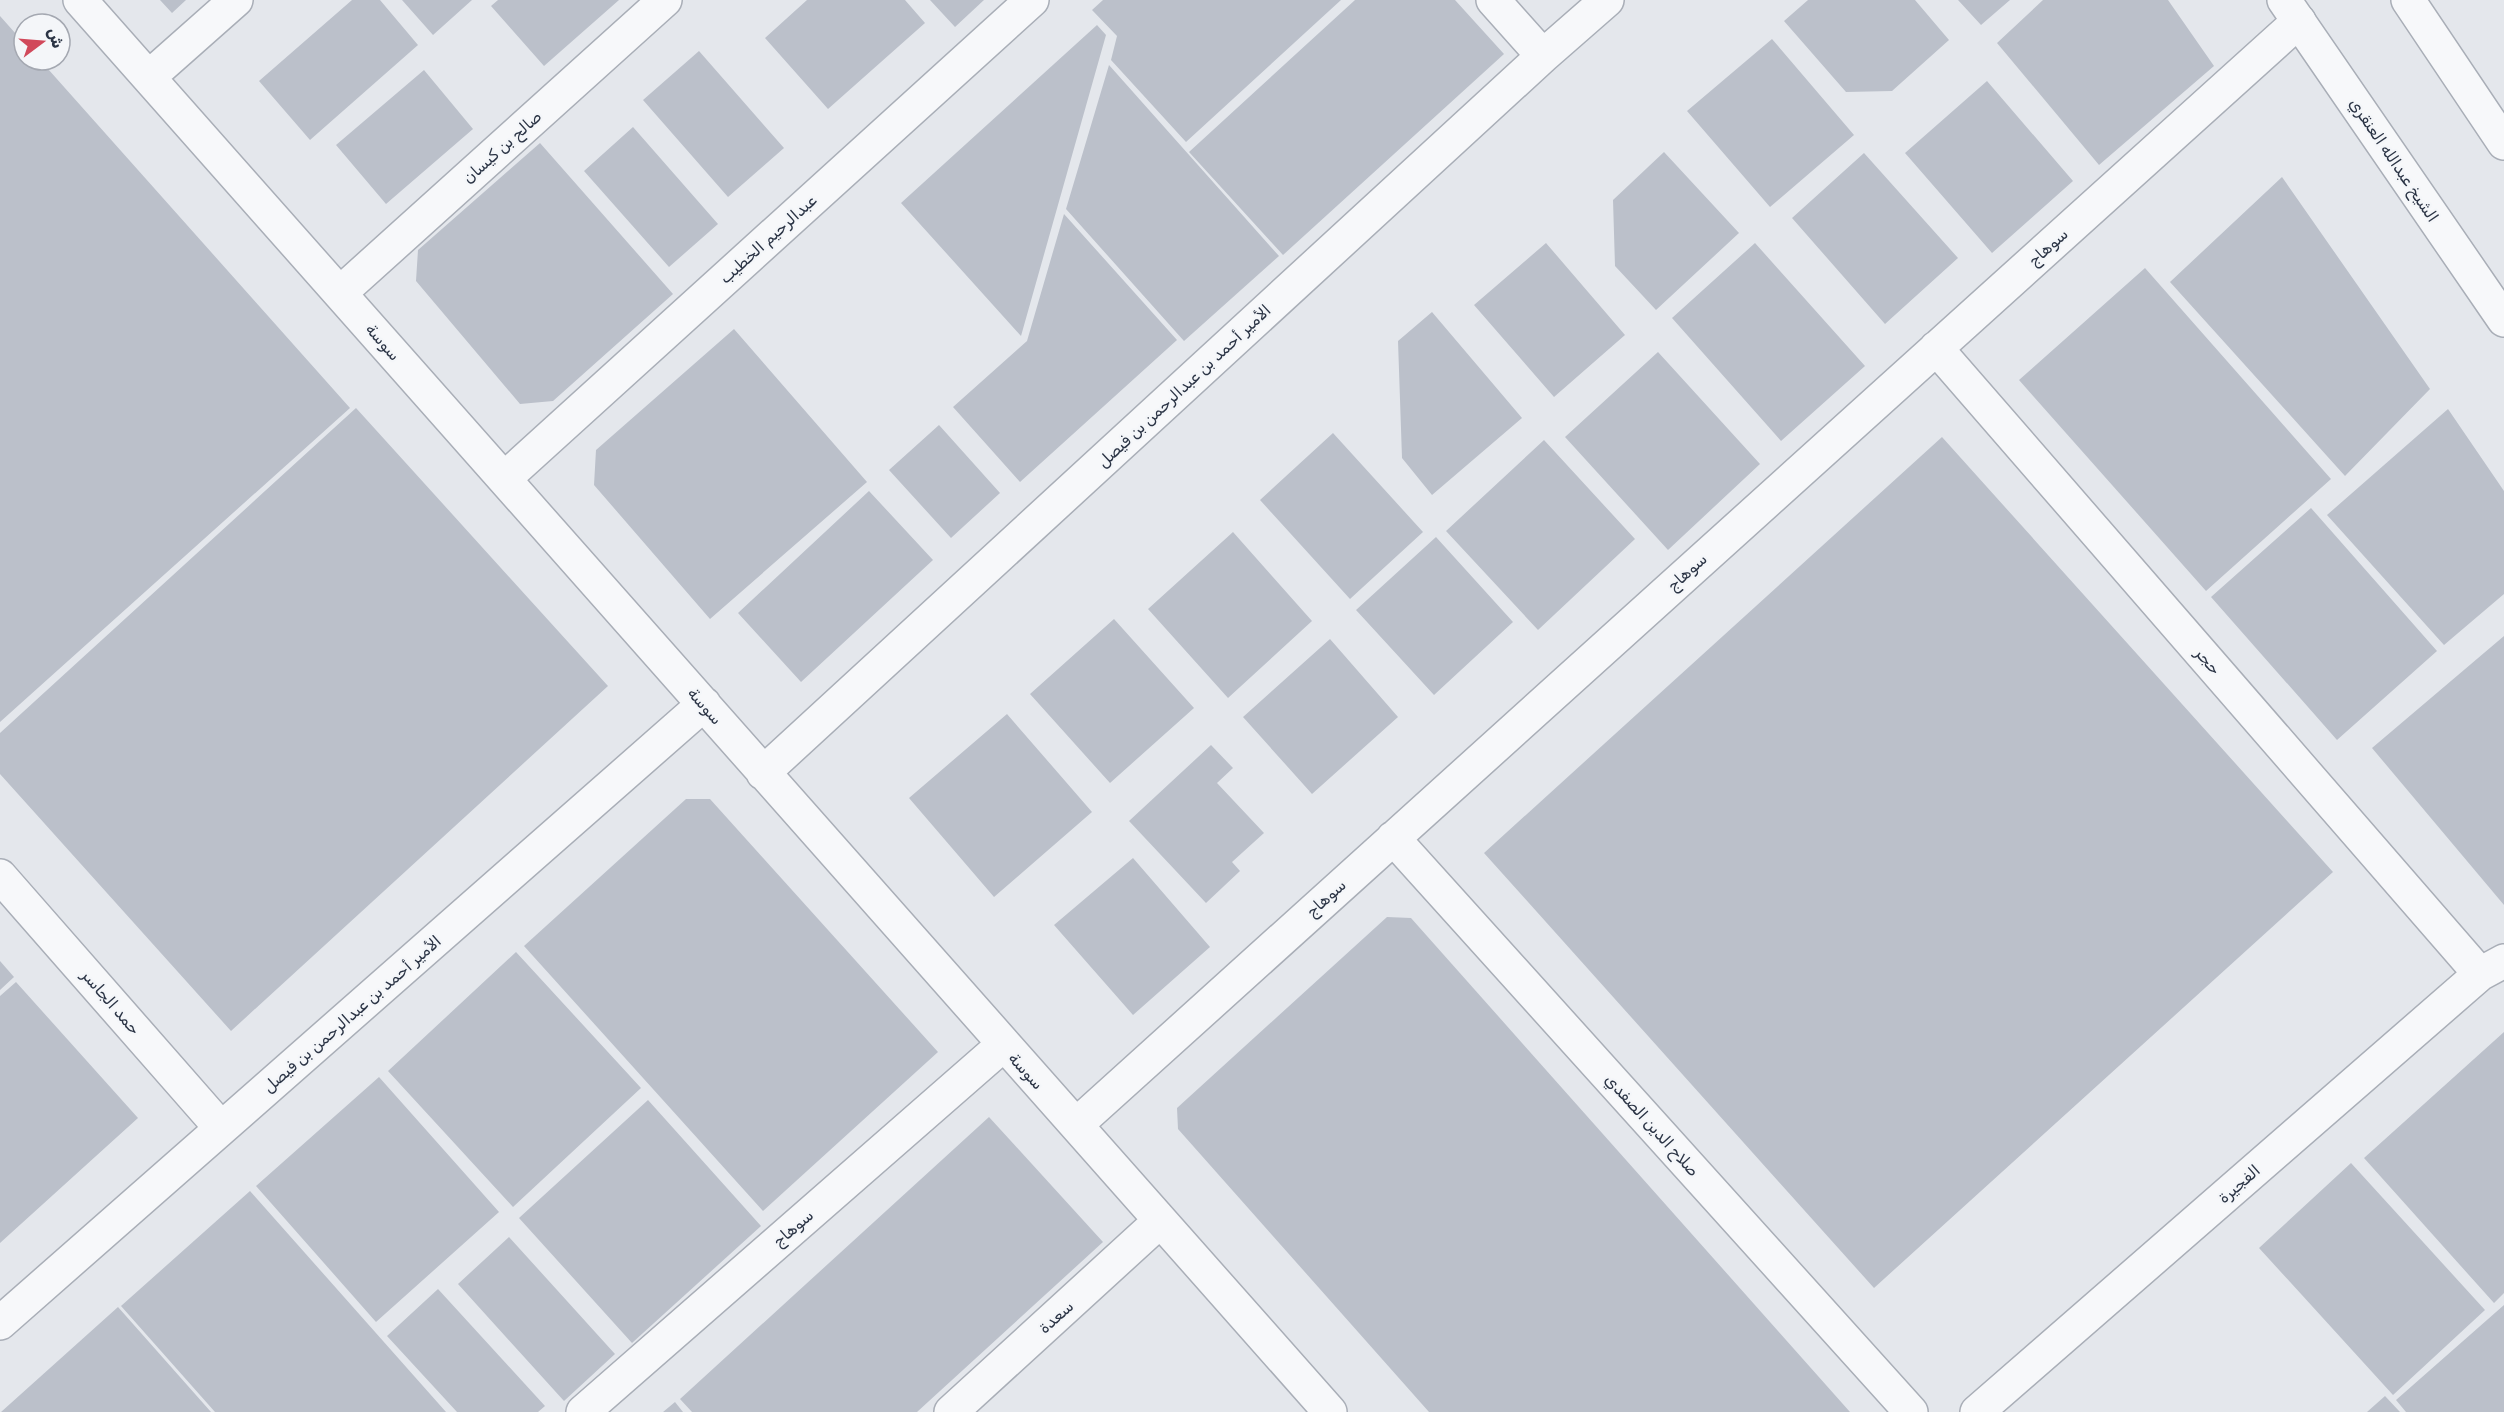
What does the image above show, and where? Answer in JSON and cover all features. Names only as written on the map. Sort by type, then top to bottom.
[{"type":"street","name":"سوسة","points":[[80,0],[1330,1412]]},
{"type":"street","points":[[148,77],[236,0]]},
{"type":"street","name":"صالح بن كيسان","points":[[340,293],[665,0]]},
{"type":"street","name":"عبدالرحيم الخطيب","points":[[504,479],[1032,0]]},
{"type":"street","points":[[1493,0],[1543,56]]},
{"type":"street","name":"الأمير أحمد بن عبدالرحمن بن فيصل","points":[[763,773],[1543,56],[1607,0]]},
{"type":"street","points":[[2408,0],[2504,142]]},
{"type":"street","name":"الشيخ عبدالله العنقري","points":[[2291,10],[2504,320]]},
{"type":"street","name":"سوهاج","points":[[1076,1125],[1936,348],[2291,10]]},
{"type":"street","name":"حجر","points":[[1936,348],[2492,967]]},
{"type":"street","name":"الأمير أحمد بن عبدالرحمن بن فيصل","points":[[0,1323],[704,704]]},
{"type":"street","name":"صلاح الدين الصفدي","points":[[1393,838],[1911,1412]]},
{"type":"street","name":"حمد الجاسر","points":[[0,876],[221,1128]]},
{"type":"street","name":"الفجيرة","points":[[1977,1412],[2492,967]]},
{"type":"street","name":"سوهاج","points":[[583,1412],[1003,1044]]},
{"type":"street","name":"سعدة","points":[[951,1412],[1160,1221]]},
{"type":"building","points":[[160,0],[186,0],[172,13]]},
{"type":"building","points":[[352,0],[380,0],[418,45],[310,140],[259,81]]},
{"type":"building","points":[[402,0],[472,0],[433,35]]},
{"type":"building","points":[[498,0],[619,0],[544,66],[491,6]]},
{"type":"building","points":[[807,0],[905,0],[925,23],[828,109],[765,38]]},
{"type":"building","points":[[930,0],[984,0],[955,27]]},
{"type":"building","points":[[1103,0],[1341,0],[1186,142],[1111,60],[1117,36],[1092,10]]},
{"type":"building","points":[[1355,0],[1455,0],[1504,54],[1283,255],[1189,152]]},
{"type":"building","points":[[1808,0],[1915,0],[1949,40],[1892,91],[1846,92],[1784,21]]},
{"type":"building","points":[[1958,0],[2010,0],[1981,25]]},
{"type":"building","points":[[2043,0],[2168,0],[2214,66],[2099,165],[1997,43]]},
{"type":"building","points":[[0,16],[12,30],[12,72],[51,72],[350,408],[0,722]]},
{"type":"building","points":[[1097,25],[1106,35],[1021,336],[901,203]]},
{"type":"building","points":[[1772,39],[1854,135],[1770,207],[1687,111]]},
{"type":"building","points":[[699,51],[784,148],[728,197],[643,100]]},
{"type":"building","points":[[1109,65],[1279,256],[1184,341],[1066,209]]},
{"type":"building","points":[[424,70],[473,129],[386,204],[336,145]]},
{"type":"building","points":[[1987,81],[2073,181],[1992,253],[1905,153]]},
{"type":"building","points":[[633,127],[718,224],[669,267],[584,171]]},
{"type":"building","points":[[540,143],[673,294],[553,401],[520,404],[416,281],[418,250]]},
{"type":"building","points":[[1664,152],[1739,233],[1656,310],[1615,266],[1613,200]]},
{"type":"building","points":[[1864,153],[1958,258],[1885,324],[1792,218]]},
{"type":"building","points":[[2282,177],[2430,389],[2345,476],[2170,282]]},
{"type":"building","points":[[1064,214],[1177,340],[1020,482],[953,407],[1027,341]]},
{"type":"building","points":[[1546,243],[1625,335],[1554,397],[1474,305]]},
{"type":"building","points":[[1755,243],[1865,366],[1781,441],[1672,318]]},
{"type":"building","points":[[2145,268],[2331,479],[2206,591],[2019,380]]},
{"type":"building","points":[[1432,312],[1522,418],[1432,495],[1402,458],[1398,341]]},
{"type":"building","points":[[734,329],[867,482],[710,619],[594,485],[596,450]]},
{"type":"building","points":[[1658,352],[1760,464],[1668,550],[1565,437]]},
{"type":"building","points":[[356,408],[608,686],[231,1031],[0,774],[0,733]]},
{"type":"building","points":[[2448,409],[2504,491],[2504,594],[2444,645],[2327,515]]},
{"type":"building","points":[[939,425],[1000,493],[951,538],[889,470]]},
{"type":"building","points":[[1333,433],[1423,532],[1350,599],[1260,500]]},
{"type":"building","points":[[1942,437],[2333,872],[1874,1288],[1484,853]]},
{"type":"building","points":[[1544,440],[1635,539],[1538,630],[1446,531]]},
{"type":"building","points":[[869,491],[933,560],[801,682],[738,613]]},
{"type":"building","points":[[2311,508],[2437,651],[2337,740],[2211,597]]},
{"type":"building","points":[[1233,532],[1312,621],[1228,698],[1148,609]]},
{"type":"building","points":[[1436,537],[1513,622],[1434,695],[1356,610]]},
{"type":"building","points":[[1114,619],[1194,708],[1110,783],[1030,694]]},
{"type":"building","points":[[2504,636],[2504,905],[2372,748]]},
{"type":"building","points":[[1330,639],[1398,717],[1312,794],[1243,717]]},
{"type":"building","points":[[1007,714],[1092,812],[994,897],[909,798]]},
{"type":"building","points":[[1211,745],[1233,768],[1217,783],[1264,833],[1232,862],[1240,871],[1206,903],[1129,821]]},
{"type":"building","points":[[686,799],[710,799],[938,1052],[763,1211],[524,946]]},
{"type":"building","points":[[1133,858],[1210,947],[1133,1015],[1054,925]]},
{"type":"building","points":[[1387,917],[1411,918],[1850,1412],[1429,1412],[1178,1129],[1177,1108]]},
{"type":"building","points":[[516,952],[641,1088],[513,1207],[388,1071]]},
{"type":"building","points":[[0,961],[14,977],[0,990]]},
{"type":"building","points":[[16,982],[138,1118],[0,1243],[0,996]]},
{"type":"building","points":[[2504,1032],[2504,1293],[2494,1303],[2364,1158]]},
{"type":"building","points":[[379,1077],[499,1212],[376,1322],[256,1186]]},
{"type":"building","points":[[648,1100],[761,1226],[632,1343],[519,1218]]},
{"type":"building","points":[[989,1117],[1103,1242],[917,1412],[692,1412],[680,1399]]},
{"type":"building","points":[[2351,1163],[2485,1310],[2393,1395],[2259,1248]]},
{"type":"building","points":[[250,1191],[446,1412],[215,1412],[121,1306]]},
{"type":"building","points":[[509,1237],[615,1354],[564,1401],[458,1284]]},
{"type":"building","points":[[438,1289],[545,1406],[538,1412],[457,1412],[387,1336]]},
{"type":"building","points":[[2504,1305],[2504,1412],[2406,1412],[2396,1400]]},
{"type":"building","points":[[118,1307],[211,1412],[1,1412]]},
{"type":"building","points":[[2385,1396],[2400,1412],[2367,1412]]},
{"type":"building","points":[[675,1402],[683,1412],[663,1412]]}]
